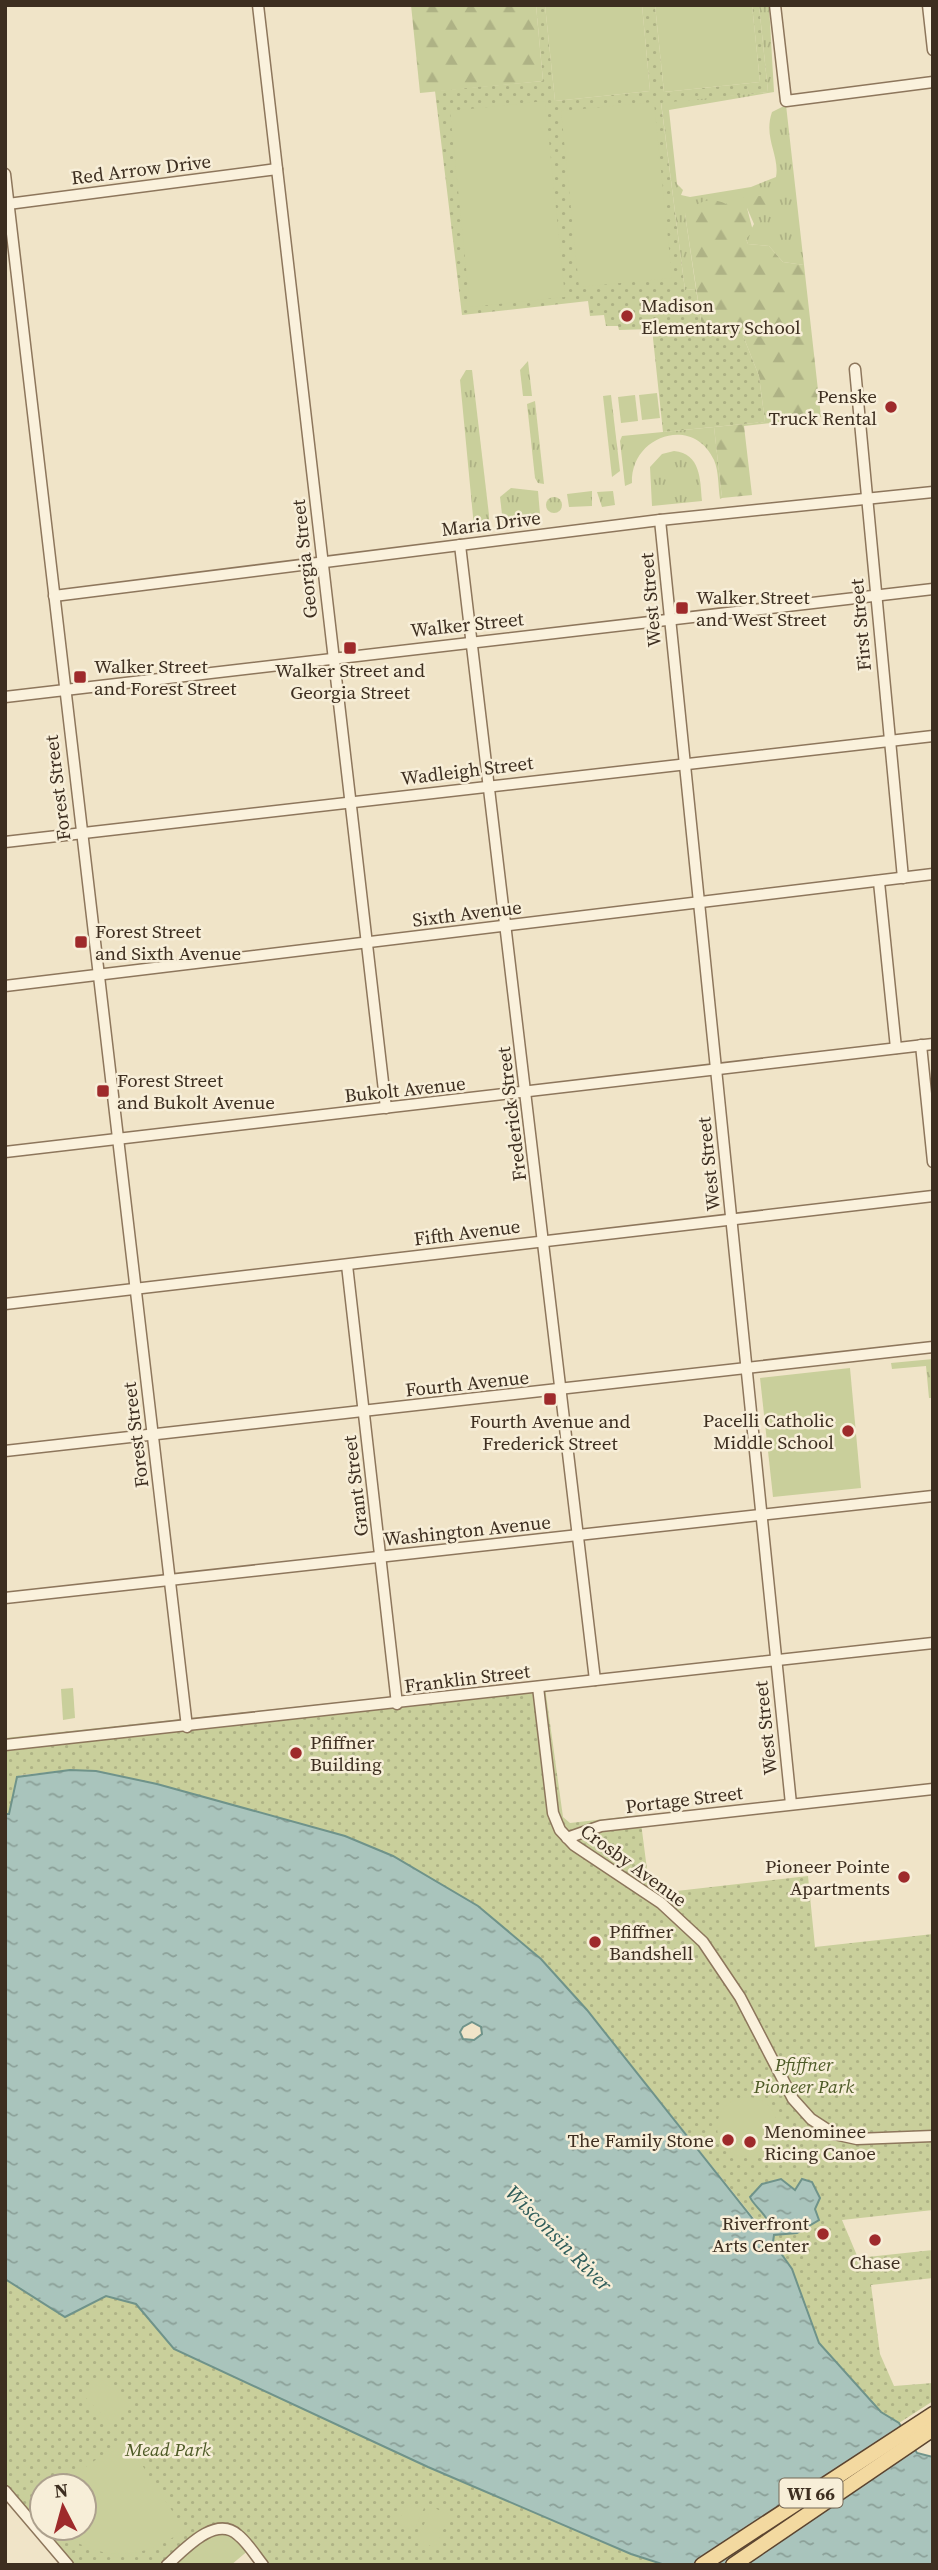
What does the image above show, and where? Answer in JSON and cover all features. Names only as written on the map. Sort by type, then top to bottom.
[{"type":"main road","name":"WI 66","points":[[702,2565],[928,2425]]},
{"type":"main road","name":"WI 66","points":[[733,2565],[928,2425]]},
{"type":"street","name":"Georgia Street","points":[[258,5],[386,1108]]},
{"type":"street","points":[[775,5],[786,101],[933,82]]},
{"type":"street","points":[[928,5],[933,50]]},
{"type":"street","name":"Red Arrow Drive","points":[[8,204],[277,169]]},
{"type":"street","points":[[5,174],[8,204]]},
{"type":"street","name":"Forest Street","points":[[8,204],[187,1727]]},
{"type":"street","name":"First Street","points":[[855,369],[903,878]]},
{"type":"street","name":"Maria Drive","points":[[54,596],[660,520],[933,492]]},
{"type":"street","name":"West Street","points":[[660,520],[791,1804]]},
{"type":"street","name":"Frederick Street","points":[[460,545],[596,1680]]},
{"type":"street","name":"Walker Street","points":[[5,697],[471,640],[933,589]]},
{"type":"street","name":"Wadleigh Street","points":[[5,842],[933,736]]},
{"type":"street","name":"Sixth Avenue","points":[[5,986],[933,874]]},
{"type":"street","points":[[879,882],[897,1048]]},
{"type":"street","points":[[927,1044],[933,1162]]},
{"type":"street","name":"Bukolt Avenue","points":[[5,1152],[527,1093],[927,1044]]},
{"type":"street","name":"Fifth Avenue","points":[[5,1304],[933,1196]]},
{"type":"street","name":"Grant Street","points":[[346,1265],[397,1704]]},
{"type":"street","name":"Fourth Avenue","points":[[5,1451],[933,1346]]},
{"type":"street","name":"Washington Avenue","points":[[5,1598],[933,1496]]},
{"type":"street","name":"Franklin Street","points":[[5,1745],[933,1643]]},
{"type":"street","name":"Crosby Avenue","points":[[538,1687],[553,1813],[560,1830],[567,1838],[661,1903],[703,1942],[740,1997],[793,2099],[811,2119],[834,2134],[857,2140],[933,2136]]},
{"type":"street","name":"Portage Street","points":[[567,1838],[601,1826],[933,1789]]},
{"type":"street","points":[[5,2491],[68,2565]]},
{"type":"street","points":[[167,2565],[208,2532],[232,2530],[263,2565]]},
{"type":"green space","points":[[411,5],[536,5],[543,81],[420,93]]},
{"type":"green space","points":[[536,5],[545,5],[555,101],[650,91],[642,5],[655,5],[664,92],[760,82],[752,5],[759,5],[768,92],[661,103],[685,290],[696,289],[702,327],[738,323],[759,376],[765,422],[663,432],[652,329],[619,330],[618,326],[606,326],[604,315],[590,316],[588,301],[462,315],[435,91],[543,81]]},
{"type":"green space","points":[[545,5],[642,5],[650,91],[555,101]]},
{"type":"green space","points":[[655,5],[752,5],[760,82],[664,92]]},
{"type":"green space","points":[[759,5],[769,5],[774,92],[669,110],[677,184],[683,190],[681,195],[690,197],[751,187],[776,177],[770,121],[772,112],[786,105],[804,265],[783,262],[769,246],[748,244],[746,239],[754,224],[747,208],[727,204],[685,214],[696,289],[685,290],[661,102],[768,92]]},
{"type":"green space","points":[[545,101],[565,297],[470,307],[450,111]]},
{"type":"green space","points":[[654,102],[672,278],[579,287],[561,111]]},
{"type":"green space","points":[[775,195],[774,206],[747,208],[753,231],[746,239],[748,244],[769,246],[783,262],[804,265],[821,417],[744,426],[752,495],[722,498],[714,427],[765,422],[759,376],[738,323],[702,327],[685,214],[704,202],[715,200],[726,204],[730,198]]},
{"type":"green space","points":[[528,361],[532,396],[523,396],[520,370]]},
{"type":"green space","points":[[466,370],[472,370],[489,515],[489,524],[484,532],[478,532],[474,527],[460,380]]},
{"type":"green space","points":[[657,393],[660,418],[642,420],[639,395]]},
{"type":"green space","points":[[611,395],[620,471],[612,477],[603,396]]},
{"type":"green space","points":[[635,395],[638,421],[621,423],[618,397]]},
{"type":"green space","points":[[535,401],[544,484],[538,483],[535,478],[527,404]]},
{"type":"green space","points":[[714,427],[722,498],[720,499],[714,460],[704,446],[692,438],[678,435],[664,437],[641,453],[634,467],[632,483],[625,486],[620,441],[622,436]]},
{"type":"green space","points":[[674,451],[683,453],[694,462],[702,501],[652,506],[650,467],[662,454]]},
{"type":"green space","points":[[511,488],[538,491],[540,514],[503,523],[500,497]]},
{"type":"green space","points":[[592,491],[592,506],[569,507],[567,494]]},
{"type":"green space","points":[[613,491],[615,505],[602,507],[597,492]]},
{"type":"green space","points":[[551,497],[557,497],[562,505],[560,511],[551,513],[546,508],[546,502]]},
{"type":"green space","points":[[933,1359],[933,1398],[929,1398],[926,1366],[892,1369],[891,1363]]},
{"type":"green space","points":[[850,1368],[861,1488],[773,1497],[760,1378]]},
{"type":"green space","name":"Pfiffner Pioneer Park","points":[[544,1680],[563,1817],[570,1823],[640,1815],[649,1885],[659,1893],[808,1876],[815,1947],[933,1934],[933,2210],[842,2220],[858,2258],[933,2250],[933,2278],[871,2285],[880,2354],[894,2386],[933,2383],[933,2401],[899,2423],[881,2412],[819,2343],[792,2269],[587,2010],[541,1958],[478,1906],[393,1856],[345,1836],[118,1775],[70,1770],[21,1775],[17,1777],[9,1814],[5,1814],[5,1738]]},
{"type":"green space","points":[[73,1688],[75,1718],[63,1720],[61,1689]]},
{"type":"green space","points":[[741,2097],[753,2097],[772,2110],[777,2127],[775,2139],[764,2152],[753,2157],[741,2157],[722,2144],[717,2133],[717,2121],[730,2102]]},
{"type":"green space","name":"Mead Park","points":[[5,2279],[65,2317],[106,2296],[136,2304],[174,2349],[631,2554],[665,2565],[263,2565],[238,2535],[167,2565],[68,2565],[48,2542],[98,2542],[98,2472],[28,2472],[28,2518],[5,2491]]},
{"type":"green space","points":[[103,2377],[131,2403],[111,2424],[84,2396]]},
{"type":"green space","points":[[125,2439],[184,2529],[154,2547],[138,2552],[104,2552],[77,2542],[98,2542],[98,2472],[79,2472]]},
{"type":"green space","points":[[408,2502],[424,2508],[414,2531],[397,2524]]},
{"type":"green space","points":[[432,2507],[450,2515],[435,2548],[417,2540]]},
{"type":"green space","points":[[224,2529],[250,2549],[231,2565],[169,2565],[198,2539]]},
{"type":"water","name":"Wisconsin River","points":[[70,1770],[96,1771],[157,1784],[345,1836],[393,1856],[478,1906],[541,1959],[587,2010],[761,2229],[769,2227],[768,2222],[750,2197],[762,2184],[781,2179],[795,2190],[802,2179],[812,2182],[820,2198],[815,2209],[819,2220],[797,2233],[774,2235],[773,2242],[792,2269],[819,2343],[881,2412],[899,2423],[917,2453],[933,2457],[933,2565],[665,2565],[631,2554],[428,2467],[174,2349],[136,2304],[106,2296],[65,2317],[5,2279],[5,1814],[9,1814],[17,1777]],"holes":[[[472,2022],[481,2027],[482,2034],[474,2040],[463,2039],[460,2032],[463,2027]]]},
{"type":"place","name":"Madison Elementary School","points":[[627,316]]},
{"type":"place","name":"Penske Truck Rental","points":[[891,407]]},
{"type":"place","name":"Walker Street and West Street","points":[[682,608]]},
{"type":"place","name":"Walker Street and Georgia Street","points":[[350,648]]},
{"type":"place","name":"Walker Street and Forest Street","points":[[80,677]]},
{"type":"place","name":"Forest Street and Sixth Avenue","points":[[81,942]]},
{"type":"place","name":"Forest Street and Bukolt Avenue","points":[[103,1091]]},
{"type":"place","name":"Fourth Avenue and Frederick Street","points":[[550,1399]]},
{"type":"place","name":"Pacelli Catholic Middle School","points":[[848,1431]]},
{"type":"place","name":"Pfiffner Building","points":[[296,1753]]},
{"type":"place","name":"Pioneer Pointe Apartments","points":[[904,1877]]},
{"type":"place","name":"Pfiffner Bandshell","points":[[595,1942]]},
{"type":"place","name":"The Family Stone","points":[[728,2140]]},
{"type":"place","name":"Menominee Ricing Canoe","points":[[750,2142]]},
{"type":"place","name":"Riverfront Arts Center","points":[[823,2234]]},
{"type":"place","name":"Chase","points":[[875,2240]]}]
